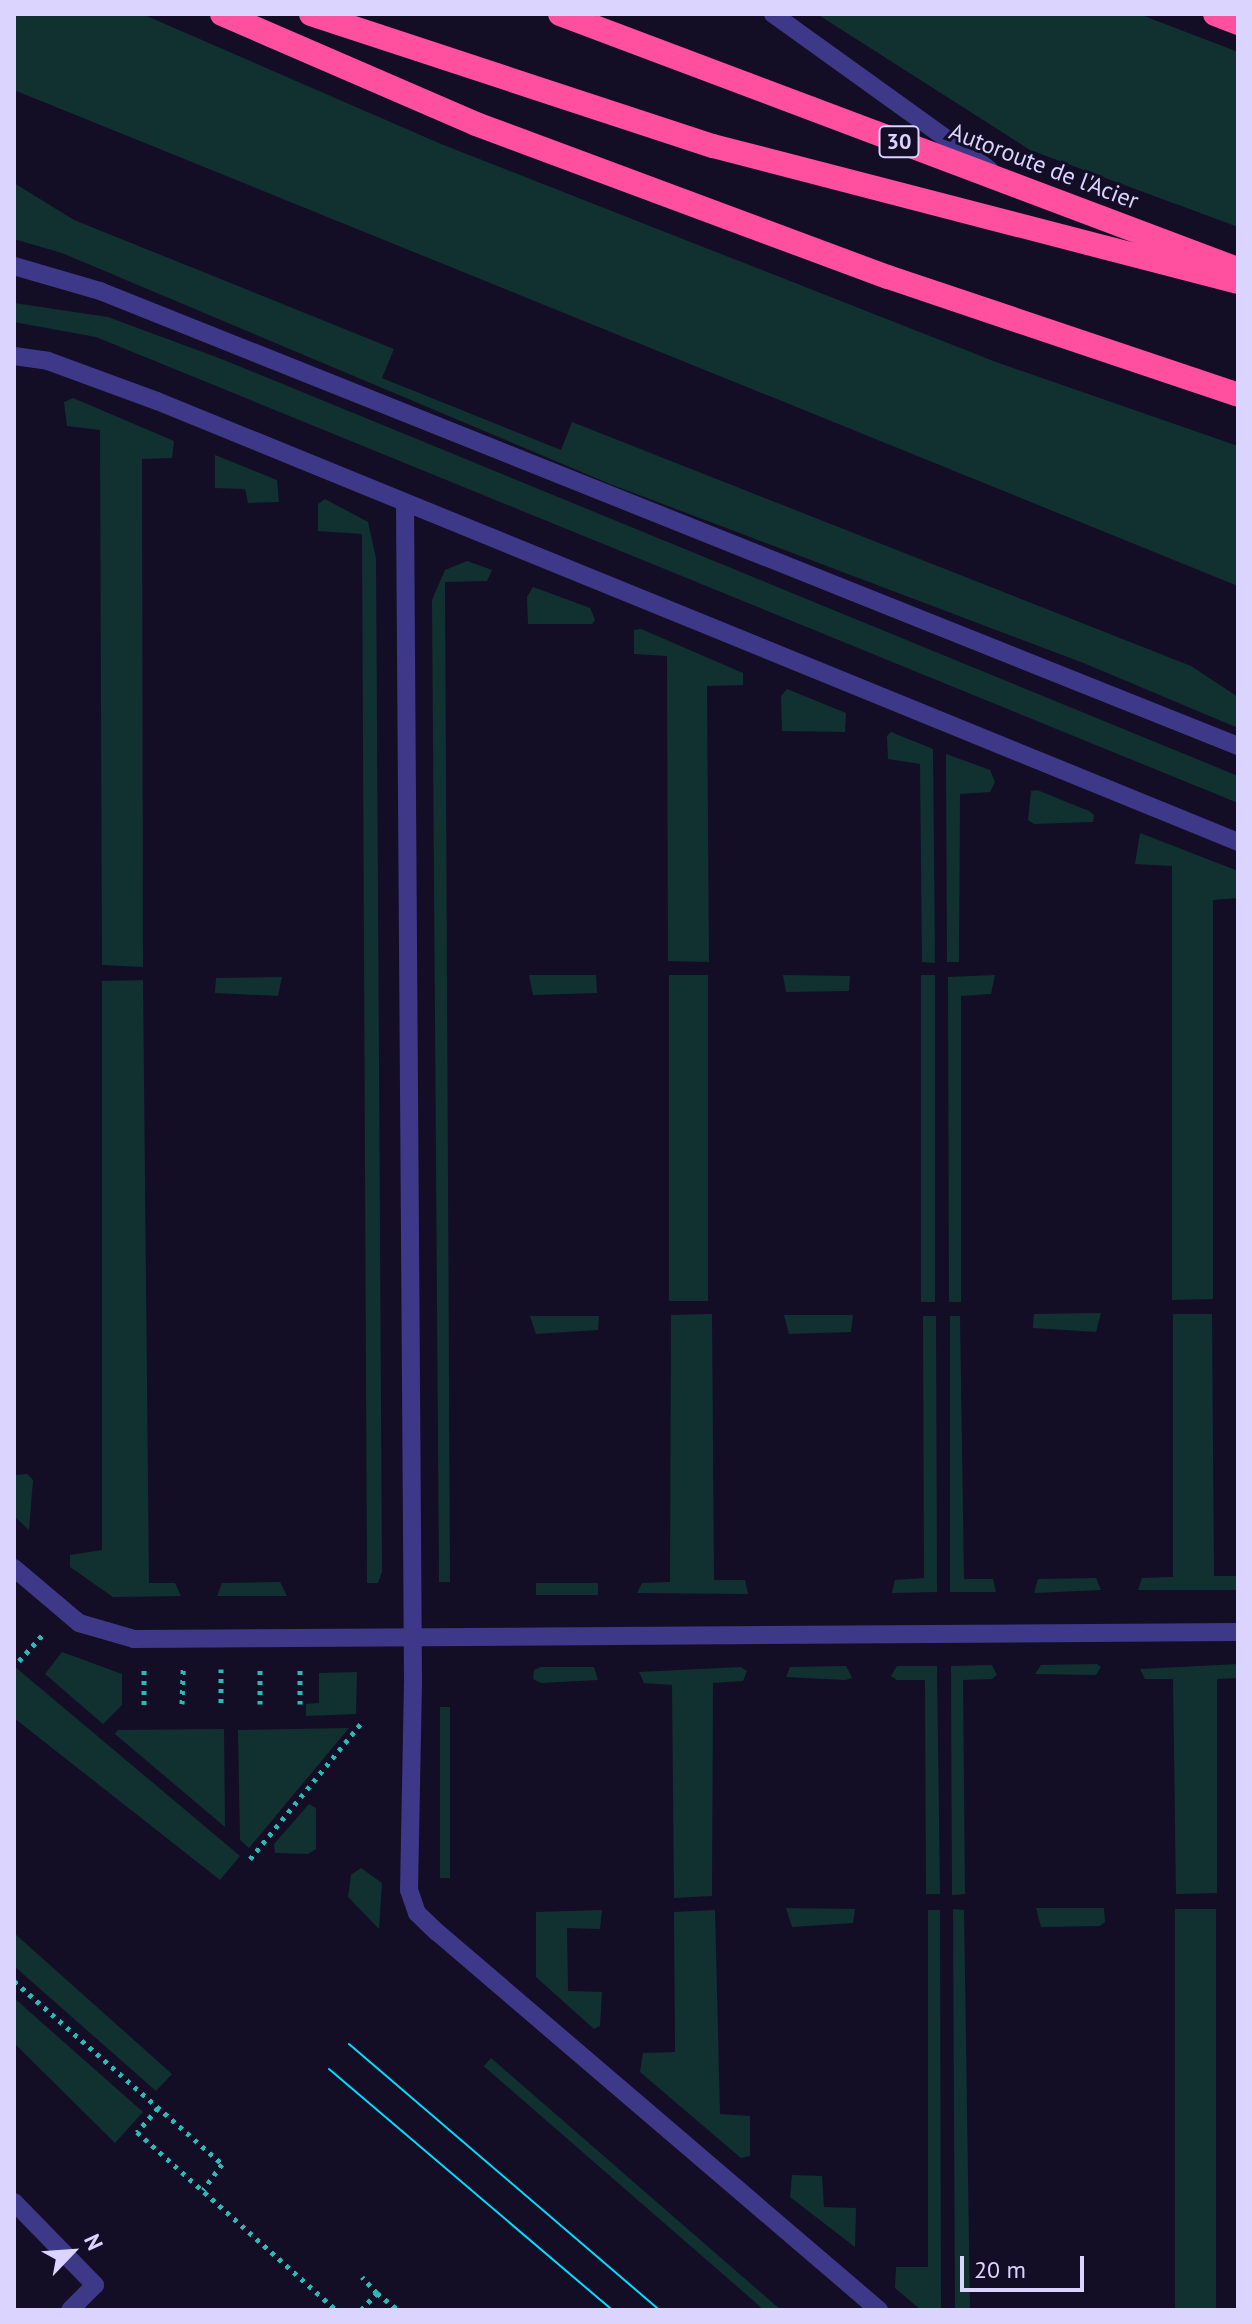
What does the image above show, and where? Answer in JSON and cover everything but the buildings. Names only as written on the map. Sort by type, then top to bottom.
[{"type":"highway","points":[[222,14],[476,124],[609,174],[888,277],[1238,395]]},
{"type":"highway","points":[[311,14],[713,146],[1238,282]]},
{"type":"highway","name":"Autoroute de l'Acier","points":[[560,14],[1238,269]]},
{"type":"highway","points":[[1215,14],[1238,23]]},
{"type":"lane","points":[[773,14],[1007,182]]},
{"type":"lane","points":[[14,266],[100,291],[1238,746]]},
{"type":"lane","points":[[14,356],[106,381],[1238,842]]},
{"type":"lane","points":[[405,503],[412,1637],[409,1890],[417,1913],[879,2310]]},
{"type":"lane","points":[[14,1568],[79,1623],[116,1638],[1238,1632]]},
{"type":"lane","points":[[14,2202],[95,2285],[70,2310]]},
{"type":"path","points":[[19,1661],[50,1627]]},
{"type":"path","points":[[182,1704],[183,1669]]},
{"type":"path","points":[[221,1669],[221,1703]]},
{"type":"path","points":[[144,1670],[144,1705]]},
{"type":"path","points":[[260,1670],[260,1704]]},
{"type":"path","points":[[300,1670],[300,1704]]},
{"type":"path","points":[[250,1859],[363,1721]]},
{"type":"path","points":[[14,1981],[222,2164],[203,2190]]},
{"type":"path","points":[[158,2108],[137,2132],[336,2310]]},
{"type":"path","points":[[362,2277],[398,2310]]},
{"type":"path","points":[[361,2310],[377,2293]]},
{"type":"green space","points":[[14,14],[142,14],[441,144],[996,362],[1238,446],[1238,586],[14,90]]},
{"type":"green space","points":[[817,14],[1139,14],[1238,52],[1238,227],[1030,150]]},
{"type":"green space","points":[[14,183],[74,220],[394,349],[382,378],[561,450],[572,422],[1191,666],[1238,697],[1238,728],[1086,664],[610,484],[62,253],[14,239]]},
{"type":"green space","points":[[14,303],[108,317],[224,360],[1238,776],[1238,803],[96,337],[14,322]]},
{"type":"green space","points":[[73,398],[174,441],[172,458],[142,459],[143,967],[102,965],[100,430],[67,426],[64,402]]},
{"type":"green space","points":[[215,455],[277,480],[279,502],[248,503],[245,489],[215,488]]},
{"type":"green space","points":[[325,499],[368,522],[376,558],[382,1572],[378,1583],[367,1583],[362,534],[318,531],[318,504]]},
{"type":"green space","points":[[467,561],[492,570],[487,581],[445,582],[450,1582],[439,1582],[432,600],[445,570]]},
{"type":"green space","points":[[533,587],[590,608],[595,620],[592,624],[528,624],[527,597]]},
{"type":"green space","points":[[641,629],[743,673],[743,685],[707,686],[709,962],[668,961],[667,656],[634,654],[634,630]]},
{"type":"green space","points":[[787,689],[846,713],[845,732],[782,731],[781,696]]},
{"type":"green space","points":[[891,732],[933,749],[935,963],[922,962],[920,764],[888,759],[887,736]]},
{"type":"green space","points":[[946,754],[990,770],[995,782],[990,792],[960,794],[959,962],[947,962]]},
{"type":"green space","points":[[1037,790],[1089,811],[1094,815],[1093,822],[1034,824],[1028,820],[1031,791]]},
{"type":"green space","points":[[1140,833],[1238,871],[1238,898],[1213,900],[1213,1299],[1172,1300],[1172,866],[1135,864]]},
{"type":"green space","points":[[529,975],[596,975],[597,993],[533,995]]},
{"type":"green space","points":[[669,975],[708,975],[708,1301],[669,1301]]},
{"type":"green space","points":[[783,975],[850,976],[849,991],[786,992]]},
{"type":"green space","points":[[921,975],[935,975],[935,1302],[921,1302]]},
{"type":"green space","points":[[995,975],[991,994],[961,996],[961,1302],[949,1302],[948,977]]},
{"type":"green space","points":[[282,977],[278,996],[215,993],[216,978]]},
{"type":"green space","points":[[143,980],[149,1583],[175,1583],[181,1596],[113,1597],[70,1567],[70,1555],[102,1550],[102,981]]},
{"type":"green space","points":[[1101,1313],[1096,1332],[1033,1328],[1034,1314]]},
{"type":"green space","points":[[712,1314],[714,1580],[745,1580],[748,1594],[637,1593],[642,1583],[670,1582],[671,1315]]},
{"type":"green space","points":[[1173,1314],[1212,1314],[1214,1576],[1238,1576],[1238,1590],[1138,1590],[1142,1578],[1173,1577]]},
{"type":"green space","points":[[784,1315],[853,1315],[851,1332],[789,1334]]},
{"type":"green space","points":[[530,1316],[599,1316],[598,1330],[536,1334]]},
{"type":"green space","points":[[923,1316],[936,1316],[937,1592],[892,1593],[895,1580],[924,1578]]},
{"type":"green space","points":[[950,1316],[960,1316],[964,1579],[993,1579],[996,1592],[950,1592]]},
{"type":"green space","points":[[27,1474],[33,1480],[29,1530],[14,1516],[14,1475]]},
{"type":"green space","points":[[1096,1578],[1101,1590],[1034,1593],[1038,1579]]},
{"type":"green space","points":[[280,1582],[287,1596],[217,1596],[222,1583]]},
{"type":"green space","points":[[536,1583],[598,1583],[598,1595],[536,1595]]},
{"type":"green space","points":[[62,1652],[122,1674],[122,1705],[103,1724],[45,1674]]},
{"type":"green space","points":[[1097,1664],[1101,1667],[1096,1675],[1035,1674],[1041,1665]]},
{"type":"green space","points":[[1238,1664],[1238,1678],[1217,1679],[1217,1893],[1176,1894],[1173,1679],[1145,1679],[1140,1669]]},
{"type":"green space","points":[[992,1665],[997,1675],[992,1679],[963,1680],[965,1894],[952,1895],[951,1666]]},
{"type":"green space","points":[[14,1666],[240,1856],[220,1880],[14,1718]]},
{"type":"green space","points":[[846,1666],[852,1678],[845,1680],[786,1677],[790,1667]]},
{"type":"green space","points":[[897,1666],[937,1666],[940,1894],[926,1894],[925,1680],[897,1680],[891,1676]]},
{"type":"green space","points":[[541,1667],[594,1667],[598,1680],[541,1683],[533,1679],[534,1670]]},
{"type":"green space","points":[[741,1667],[747,1671],[743,1681],[713,1683],[712,1896],[674,1898],[672,1685],[644,1683],[639,1672]]},
{"type":"green space","points":[[357,1672],[356,1714],[306,1716],[306,1704],[319,1703],[319,1673]]},
{"type":"green space","points":[[440,1707],[450,1707],[450,1878],[440,1878]]},
{"type":"green space","points":[[349,1728],[249,1848],[240,1840],[238,1730]]},
{"type":"green space","points":[[224,1729],[225,1827],[115,1734],[118,1730]]},
{"type":"green space","points":[[309,1804],[316,1808],[316,1849],[308,1854],[275,1853],[274,1844]]},
{"type":"green space","points":[[361,1868],[382,1883],[379,1929],[348,1897],[351,1875]]},
{"type":"green space","points":[[786,1908],[855,1909],[853,1923],[792,1927]]},
{"type":"green space","points":[[1036,1908],[1104,1908],[1105,1922],[1100,1926],[1041,1927]]},
{"type":"green space","points":[[953,1909],[964,1910],[970,2310],[955,2310]]},
{"type":"green space","points":[[1175,1909],[1216,1909],[1216,2309],[1175,2309]]},
{"type":"green space","points":[[602,1910],[600,1929],[567,1928],[568,1991],[602,1992],[600,2026],[594,2029],[536,1977],[536,1912]]},
{"type":"green space","points":[[715,1910],[720,2114],[750,2116],[750,2156],[741,2158],[640,2072],[643,2053],[675,2052],[674,1912]]},
{"type":"green space","points":[[928,1910],[940,1910],[941,2310],[921,2310],[895,2288],[896,2267],[928,2267]]},
{"type":"green space","points":[[14,1933],[172,2074],[156,2091],[14,1966]]},
{"type":"green space","points":[[14,1998],[143,2112],[115,2143],[14,2043]]},
{"type":"green space","points":[[491,2058],[781,2310],[764,2310],[484,2066]]},
{"type":"green space","points":[[792,2175],[822,2176],[824,2207],[856,2208],[855,2247],[790,2197]]},
{"type":"tram line","points":[[349,2044],[659,2310]]},
{"type":"tram line","points":[[329,2069],[612,2310]]}]
